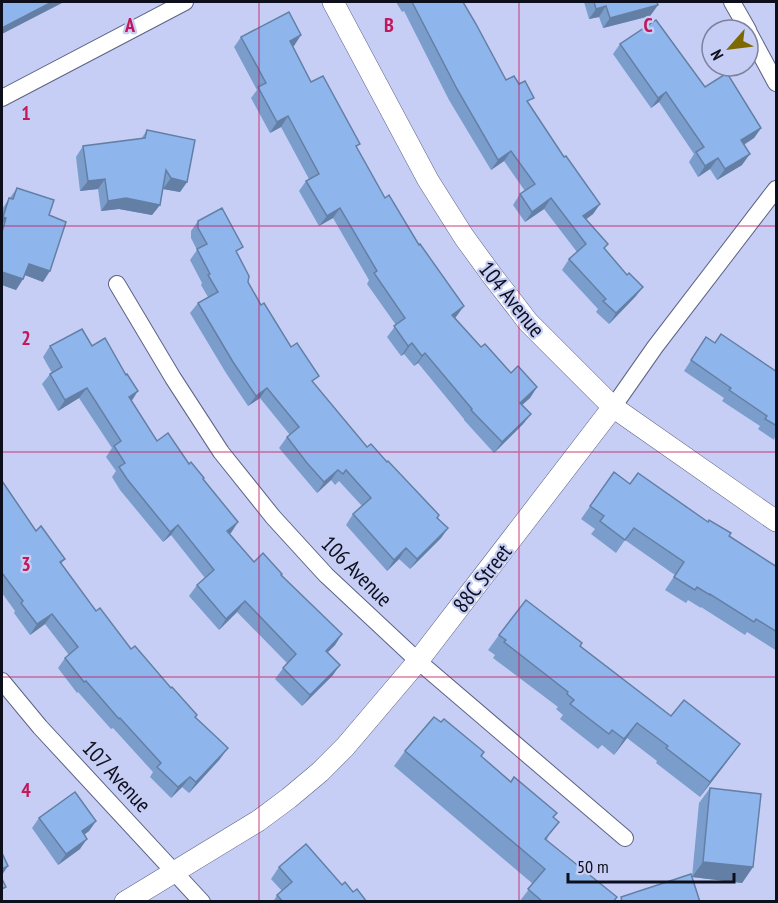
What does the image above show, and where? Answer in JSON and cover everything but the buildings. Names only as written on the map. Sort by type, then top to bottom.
[{"type":"street","points":[[2,98],[185,2]]},
{"type":"street","name":"104 Avenue","points":[[333,2],[428,180],[464,237],[528,322],[613,407],[777,521]]},
{"type":"street","points":[[732,2],[741,18]]},
{"type":"street","points":[[760,52],[777,83]]},
{"type":"street","name":"88C Street","points":[[125,902],[258,821],[320,772],[345,747],[418,661],[777,189]]},
{"type":"street","name":"106 Avenue","points":[[117,284],[173,378],[221,452],[273,516],[326,575],[418,661],[625,838]]},
{"type":"street","name":"107 Avenue","points":[[2,681],[40,726],[202,902]]}]
